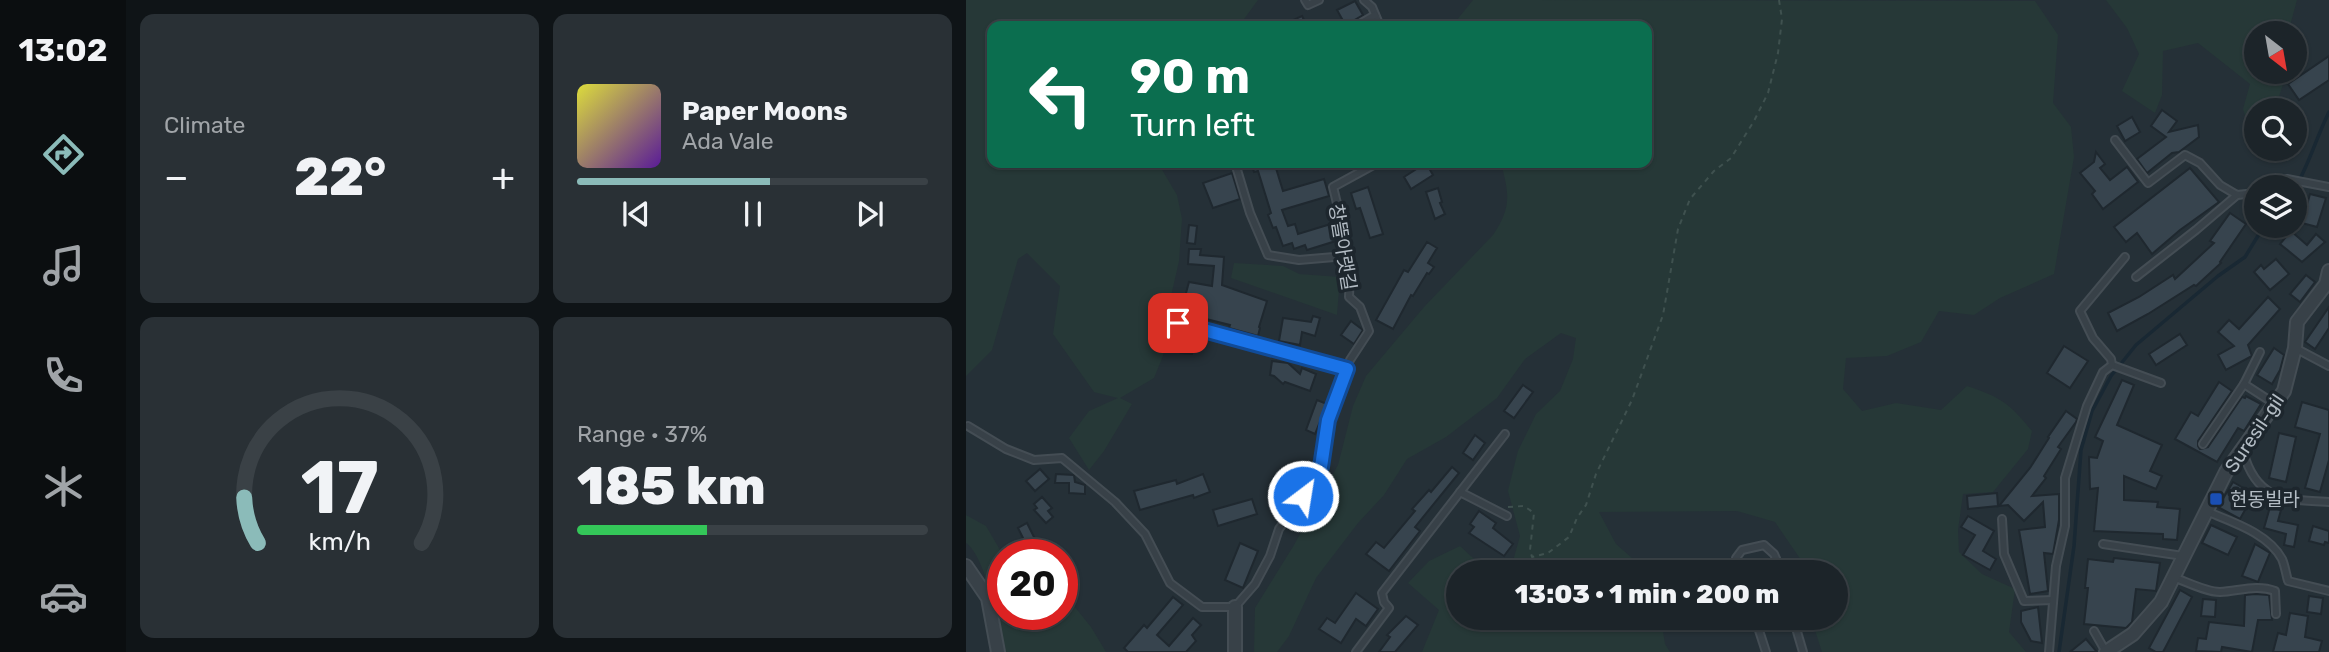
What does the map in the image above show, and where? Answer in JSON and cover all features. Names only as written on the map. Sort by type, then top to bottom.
[{"type":"street","name":"Suresil-gil","points":[[2106,652],[2133,634],[2161,602],[2227,472],[2284,391],[2295,348],[2297,322],[2328,285],[2329,271]]},
{"type":"street","points":[[966,566],[988,598],[998,652]]},
{"type":"street","points":[[1235,607],[1235,652]]},
{"type":"lane","points":[[1305,0],[1308,5],[1319,0]]},
{"type":"lane","points":[[1364,0],[1372,7],[1378,21]]},
{"type":"lane","points":[[1365,21],[1375,15]]},
{"type":"lane","points":[[2115,140],[2148,183],[2185,155],[2200,163],[2220,185],[2237,195]]},
{"type":"lane","points":[[1236,168],[1250,213],[1268,255],[1299,260],[1346,256]]},
{"type":"lane","name":"창뜰아랫길","points":[[1235,607],[1255,584],[1270,556],[1279,529],[1321,467],[1328,420],[1347,369],[1369,331],[1360,307],[1349,297],[1350,276],[1333,187],[1368,168]]},
{"type":"lane","points":[[2307,182],[2329,187]]},
{"type":"lane","points":[[2136,277],[2237,195],[2244,194]]},
{"type":"lane","points":[[2113,365],[2093,338],[2080,311],[2125,257]]},
{"type":"lane","points":[[1178,323],[1347,369]]},
{"type":"lane","points":[[2295,348],[2329,366]]},
{"type":"lane","points":[[2203,444],[2244,384],[2260,352]]},
{"type":"lane","points":[[2113,365],[2161,383]]},
{"type":"lane","points":[[2049,652],[2056,566],[2065,526],[2066,478],[2087,406],[2102,372],[2113,365]]},
{"type":"lane","points":[[2244,384],[2275,404]]},
{"type":"lane","points":[[968,425],[1006,449],[1034,460],[1062,458],[1115,502],[1145,534],[1170,583],[1202,607],[1235,607]]},
{"type":"lane","points":[[1356,652],[1389,608],[1382,593],[1505,434]]},
{"type":"lane","points":[[2242,449],[2247,468],[2258,486],[2278,496],[2329,502]]},
{"type":"lane","points":[[1460,492],[1507,516]]},
{"type":"lane","points":[[2206,511],[2247,529],[2272,546],[2283,561],[2288,582],[2329,591]]},
{"type":"lane","points":[[2002,519],[2004,554],[2024,601],[2053,600]]},
{"type":"lane","points":[[2103,544],[2183,556]]},
{"type":"lane","points":[[1737,560],[1742,550],[1764,545],[1777,560]]},
{"type":"lane","points":[[2173,577],[2218,592],[2267,588],[2275,591],[2276,614]]},
{"type":"lane","points":[[1759,630],[1766,652]]},
{"type":"lane","points":[[1797,630],[1803,652]]},
{"type":"lane","points":[[2094,631],[2106,652]]},
{"type":"path","points":[[1490,508],[1524,506],[1534,513],[1530,550],[1532,557],[1548,553],[1570,537],[1577,518],[1586,505],[1616,429],[1632,400],[1663,315],[1678,229],[1690,199],[1714,171],[1731,158],[1768,93],[1779,53],[1782,19],[1779,0]]},
{"type":"shaded area","points":[[966,0],[1258,0],[1243,21],[987,21],[987,168],[1161,168],[1177,195],[1182,219],[1179,261],[1167,314],[1163,356],[1154,378],[1120,398],[1132,404],[1104,451],[1089,470],[1069,438],[1089,411],[1118,398],[1094,392],[1053,334],[1060,286],[1027,253],[1018,259],[992,350],[966,376]]},
{"type":"shaded area","points":[[1473,0],[2035,1],[2058,35],[2053,103],[2071,127],[2074,157],[2054,274],[2000,298],[1974,315],[1939,311],[1921,342],[1887,356],[1846,358],[1843,389],[1862,411],[1896,403],[1941,410],[1967,386],[2004,402],[2032,431],[2028,449],[1993,492],[1963,494],[1958,530],[1959,552],[1982,574],[2015,589],[2009,632],[2026,652],[1822,652],[1815,630],[1848,630],[1848,560],[1801,560],[1775,522],[1737,511],[1599,512],[1616,544],[1634,560],[1513,560],[1520,536],[1508,491],[1518,451],[1536,414],[1560,391],[1573,359],[1576,338],[1561,333],[1525,359],[1497,398],[1446,437],[1407,459],[1384,495],[1358,523],[1316,578],[1289,636],[1277,652],[1254,652],[1255,608],[1294,545],[1338,465],[1353,406],[1366,376],[1424,307],[1493,235],[1506,208],[1506,183],[1502,168],[1652,168],[1652,21],[1456,21]]},
{"type":"shaded area","points":[[2106,0],[2297,0],[2291,21],[2244,21],[2244,79],[2198,43],[2163,51],[2162,95],[2155,113],[2122,91],[2139,54],[2127,28]]},
{"type":"shaded area","points":[[2250,84],[2283,84],[2279,98],[2246,98]]},
{"type":"shaded area","points":[[1234,263],[1283,266],[1299,274],[1340,277],[1337,315],[1231,278]]},
{"type":"shaded area","points":[[966,515],[986,526],[994,539],[987,539],[987,583],[973,550],[966,543]]},
{"type":"shaded area","points":[[1460,546],[1475,560],[1446,560],[1446,630],[1663,630],[1665,644],[1670,652],[1422,652],[1439,610],[1408,583],[1429,561]]},
{"type":"shaded area","points":[[1078,611],[1106,652],[1005,652],[1000,630],[1078,630]]},
{"type":"building","points":[[1355,1],[1363,15],[1353,21],[1343,21],[1337,10]]},
{"type":"building","points":[[1302,16],[1304,21],[1291,21]]},
{"type":"building","points":[[2329,56],[2329,80],[2302,98],[2298,98],[2288,84],[2307,84],[2307,71]]},
{"type":"building","points":[[2162,110],[2177,121],[2169,132],[2198,125],[2199,137],[2179,152],[2172,153],[2147,173],[2137,159],[2166,137],[2151,126]]},
{"type":"building","points":[[2132,117],[2140,132],[2125,141],[2117,126]]},
{"type":"building","points":[[2096,152],[2105,164],[2100,168],[2110,180],[2127,167],[2138,182],[2103,209],[2092,194],[2095,191],[2080,173],[2094,162]]},
{"type":"building","points":[[1253,168],[1276,168],[1283,191],[1324,179],[1329,196],[1282,210],[1288,226],[1295,224],[1298,234],[1334,223],[1339,240],[1307,250],[1305,245],[1294,249],[1292,243],[1283,246],[1268,215],[1271,213],[1258,171],[1254,172]]},
{"type":"building","points":[[1418,168],[1429,168],[1433,175],[1411,189],[1404,177]]},
{"type":"building","points":[[2190,168],[2219,202],[2152,254],[2137,233],[2126,242],[2114,227]]},
{"type":"building","points":[[1232,173],[1240,199],[1213,208],[1203,183]]},
{"type":"building","points":[[1368,187],[1383,234],[1370,238],[1360,208],[1356,209],[1351,193]]},
{"type":"building","points":[[1438,188],[1445,214],[1435,219],[1426,192]]},
{"type":"building","points":[[2310,194],[2326,198],[2317,227],[2307,224]]},
{"type":"building","points":[[2230,213],[2244,223],[2244,227],[2221,263],[2196,286],[2117,331],[2108,313],[2173,275],[2175,279],[2214,243],[2210,241]]},
{"type":"building","points":[[1189,225],[1197,226],[1195,244],[1187,243]]},
{"type":"building","points":[[2316,234],[2325,242],[2302,262],[2280,244],[2285,238],[2299,238],[2307,245]]},
{"type":"building","points":[[1427,242],[1437,248],[1428,263],[1434,267],[1427,273],[1413,296],[1411,295],[1393,329],[1376,320],[1404,270],[1408,272]]},
{"type":"building","points":[[1189,249],[1201,249],[1200,255],[1224,257],[1222,285],[1267,301],[1258,336],[1229,328],[1230,325],[1162,308],[1163,300],[1183,304],[1189,282],[1212,286],[1214,266],[1188,264]]},
{"type":"building","points":[[2276,259],[2289,274],[2270,290],[2254,272],[2261,265],[2264,269]]},
{"type":"building","points":[[2306,275],[2315,282],[2300,302],[2290,294]]},
{"type":"building","points":[[2268,297],[2280,309],[2248,345],[2252,356],[2226,370],[2218,355],[2234,346],[2218,332],[2229,320],[2239,329]]},
{"type":"building","points":[[2329,307],[2329,328],[2315,349],[2305,342]]},
{"type":"building","points":[[1313,316],[1320,318],[1315,336],[1302,332],[1300,345],[1279,341],[1283,318],[1311,322]]},
{"type":"building","points":[[1351,321],[1363,330],[1354,344],[1341,335]]},
{"type":"building","points":[[1184,332],[1195,334],[1192,354],[1181,353]]},
{"type":"building","points":[[2180,334],[2187,345],[2156,365],[2149,354]]},
{"type":"building","points":[[2064,346],[2088,361],[2070,388],[2047,373]]},
{"type":"building","points":[[2274,348],[2284,355],[2272,384],[2257,375]]},
{"type":"building","points":[[1272,361],[1288,363],[1300,374],[1302,368],[1316,374],[1310,391],[1285,382],[1283,384],[1270,375]]},
{"type":"building","points":[[2122,380],[2134,385],[2117,425],[2162,445],[2150,471],[2162,476],[2156,489],[2124,476],[2124,500],[2158,502],[2157,507],[2180,509],[2177,540],[2163,539],[2163,534],[2094,531],[2098,488],[2090,489],[2089,457],[2097,458],[2103,441],[2095,437]]},
{"type":"building","points":[[2219,382],[2232,391],[2198,441],[2200,449],[2208,447],[2242,397],[2246,396],[2261,404],[2244,431],[2238,428],[2217,462],[2175,439],[2191,412],[2198,416]]},
{"type":"building","points":[[1523,385],[1533,392],[1514,418],[1504,411]]},
{"type":"building","points":[[1317,400],[1327,404],[1315,434],[1306,430]]},
{"type":"building","points":[[2302,402],[2329,410],[2329,460],[2320,492],[2305,488],[2320,434],[2295,427]]},
{"type":"building","points":[[2066,411],[2077,419],[2076,422],[2058,447],[2061,449],[2044,476],[2046,478],[2032,496],[2059,494],[2059,520],[2053,554],[2044,553],[2048,591],[2030,594],[2019,530],[2045,527],[2043,502],[2024,521],[2008,505],[1999,506],[2030,468]]},
{"type":"building","points":[[2279,433],[2296,437],[2286,482],[2269,478]]},
{"type":"building","points":[[1475,435],[1485,443],[1473,460],[1463,453]]},
{"type":"building","points":[[1452,467],[1459,473],[1415,527],[1420,531],[1389,571],[1366,554],[1376,542],[1384,548],[1415,511],[1412,509]]},
{"type":"building","points":[[1040,469],[1049,479],[1035,491],[1026,481]]},
{"type":"building","points":[[1056,474],[1074,475],[1075,482],[1085,485],[1085,494],[1069,493],[1069,483],[1055,483]]},
{"type":"building","points":[[1203,474],[1210,492],[1140,510],[1134,491],[1176,480],[1177,484]]},
{"type":"building","points":[[2233,482],[2254,494],[2240,519],[2218,507]]},
{"type":"building","points":[[1997,493],[1998,506],[1968,509],[1967,496]]},
{"type":"building","points":[[1042,497],[1052,508],[1048,511],[1053,517],[1046,523],[1034,510],[1037,508],[1034,504]]},
{"type":"building","points":[[1252,499],[1257,514],[1218,526],[1213,510]]},
{"type":"building","points":[[2270,507],[2281,510],[2278,521],[2298,525],[2294,547],[2284,545],[2286,534],[2264,528]]},
{"type":"building","points":[[1479,511],[1496,523],[1493,528],[1513,544],[1504,556],[1469,533],[1474,527],[1470,524]]},
{"type":"building","points":[[1968,516],[1994,531],[1983,551],[1996,559],[1990,570],[1963,555],[1975,535],[1961,527]]},
{"type":"building","points":[[1027,523],[1035,539],[1024,539],[1018,528]]},
{"type":"building","points":[[2211,525],[2237,537],[2228,555],[2202,543]]},
{"type":"building","points":[[2313,526],[2329,531],[2329,543],[2325,542],[2324,545],[2309,541]]},
{"type":"building","points":[[1240,543],[1258,551],[1243,588],[1225,580]]},
{"type":"building","points":[[2255,544],[2270,553],[2258,582],[2242,576]]},
{"type":"building","points":[[2114,558],[2160,563],[2156,591],[2136,589],[2132,622],[2126,628],[2084,624],[2088,559],[2113,562]]},
{"type":"building","points":[[2180,590],[2192,597],[2163,652],[2156,652],[2149,648]]},
{"type":"building","points":[[1356,593],[1378,609],[1366,626],[1356,619],[1341,643],[1319,629],[1327,618],[1335,623]]},
{"type":"building","points":[[2245,595],[2269,595],[2272,620],[2258,620],[2252,652],[2222,647],[2221,652],[2196,651],[2198,638],[2206,639],[2209,622],[2244,626]]},
{"type":"building","points":[[2309,596],[2323,598],[2321,614],[2307,612]]},
{"type":"building","points":[[1173,597],[1183,605],[1157,635],[1169,646],[1193,618],[1201,625],[1192,635],[1196,641],[1186,652],[1128,652],[1124,648],[1144,625],[1147,628]]},
{"type":"building","points":[[2203,599],[2216,600],[2215,617],[2201,616]]},
{"type":"building","points":[[2038,607],[2042,643],[2031,641],[2021,622],[2021,611]]},
{"type":"building","points":[[2290,613],[2308,616],[2305,637],[2322,641],[2319,652],[2273,652],[2278,633],[2286,635]]},
{"type":"building","points":[[1406,616],[1418,625],[1395,652],[1379,652],[1390,637],[1387,635]]},
{"type":"building","points":[[2086,639],[2097,652],[2070,652]]},
{"type":"waterway","points":[[2302,175],[2329,112]]},
{"type":"waterway","points":[[2059,652],[2074,546],[2081,450],[2092,411],[2111,376],[2136,345],[2218,276],[2245,257],[2257,238]]},
{"type":"place","name":"현동빌라","points":[[2216,499]]},
{"type":"route","points":[[1178,323],[1347,369],[1328,420],[1321,467],[1303,496]]}]
